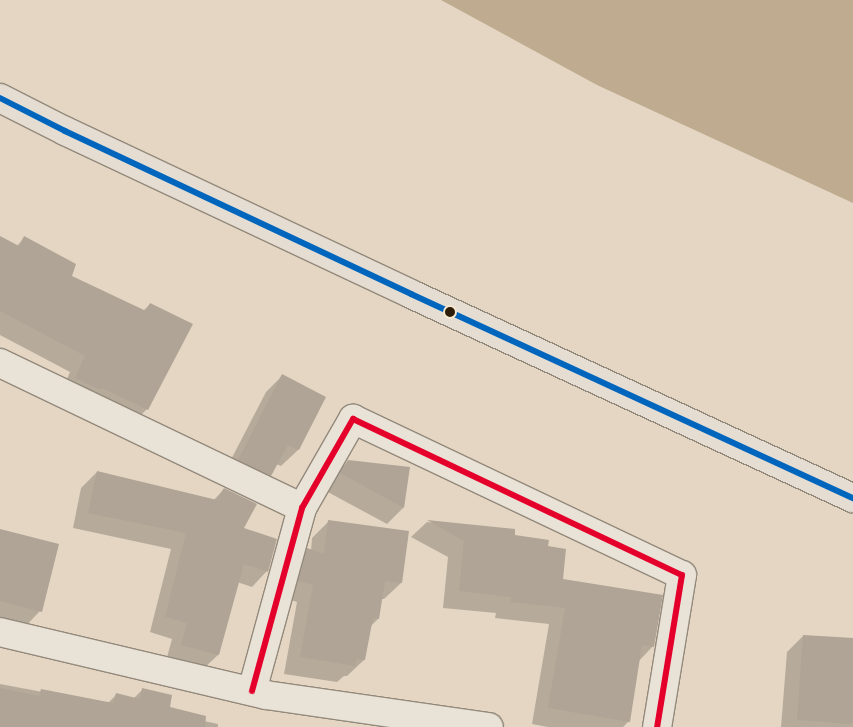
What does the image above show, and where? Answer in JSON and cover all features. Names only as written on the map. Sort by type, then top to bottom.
[{"type":"highway","points":[[0,98],[65,131],[402,290],[853,498]]},
{"type":"street","points":[[0,363],[302,508]]},
{"type":"street","points":[[252,691],[302,508],[353,419],[682,575],[656,727]]},
{"type":"street","points":[[0,632],[252,691],[489,727]]},
{"type":"shaded area","points":[[441,0],[853,0],[853,203],[597,85]]},
{"type":"building","points":[[0,236],[19,246],[24,236],[76,264],[72,276],[146,311],[150,303],[193,324],[148,410],[102,388],[101,390],[75,378],[85,356],[0,311]]},
{"type":"building","points":[[282,374],[326,397],[299,450],[288,445],[271,476],[238,460]]},
{"type":"building","points":[[348,460],[410,467],[404,508],[340,473]]},
{"type":"building","points":[[97,471],[217,500],[224,488],[257,504],[244,528],[277,539],[268,572],[244,564],[219,655],[181,645],[187,623],[165,617],[186,533],[88,513]]},
{"type":"building","points":[[328,520],[409,531],[402,583],[385,581],[379,619],[373,618],[365,660],[356,659],[355,666],[300,657],[313,585],[298,581],[307,548],[324,554]]},
{"type":"building","points":[[427,520],[515,529],[515,535],[549,540],[548,546],[566,549],[563,579],[663,595],[654,647],[642,645],[630,722],[548,708],[565,608],[511,602],[511,597],[459,591],[464,541]]},
{"type":"building","points":[[0,529],[59,544],[42,612],[0,601]]},
{"type":"building","points":[[803,635],[853,638],[853,721],[851,724],[797,720]]},
{"type":"building","points":[[0,688],[39,696],[41,689],[113,703],[116,693],[140,699],[142,688],[172,695],[170,707],[206,716],[205,727],[0,727]]},
{"type":"transit line","points":[[0,98],[65,131],[411,294],[853,498]]},
{"type":"transit line","points":[[252,691],[302,508],[353,419],[682,575],[657,727]]}]
